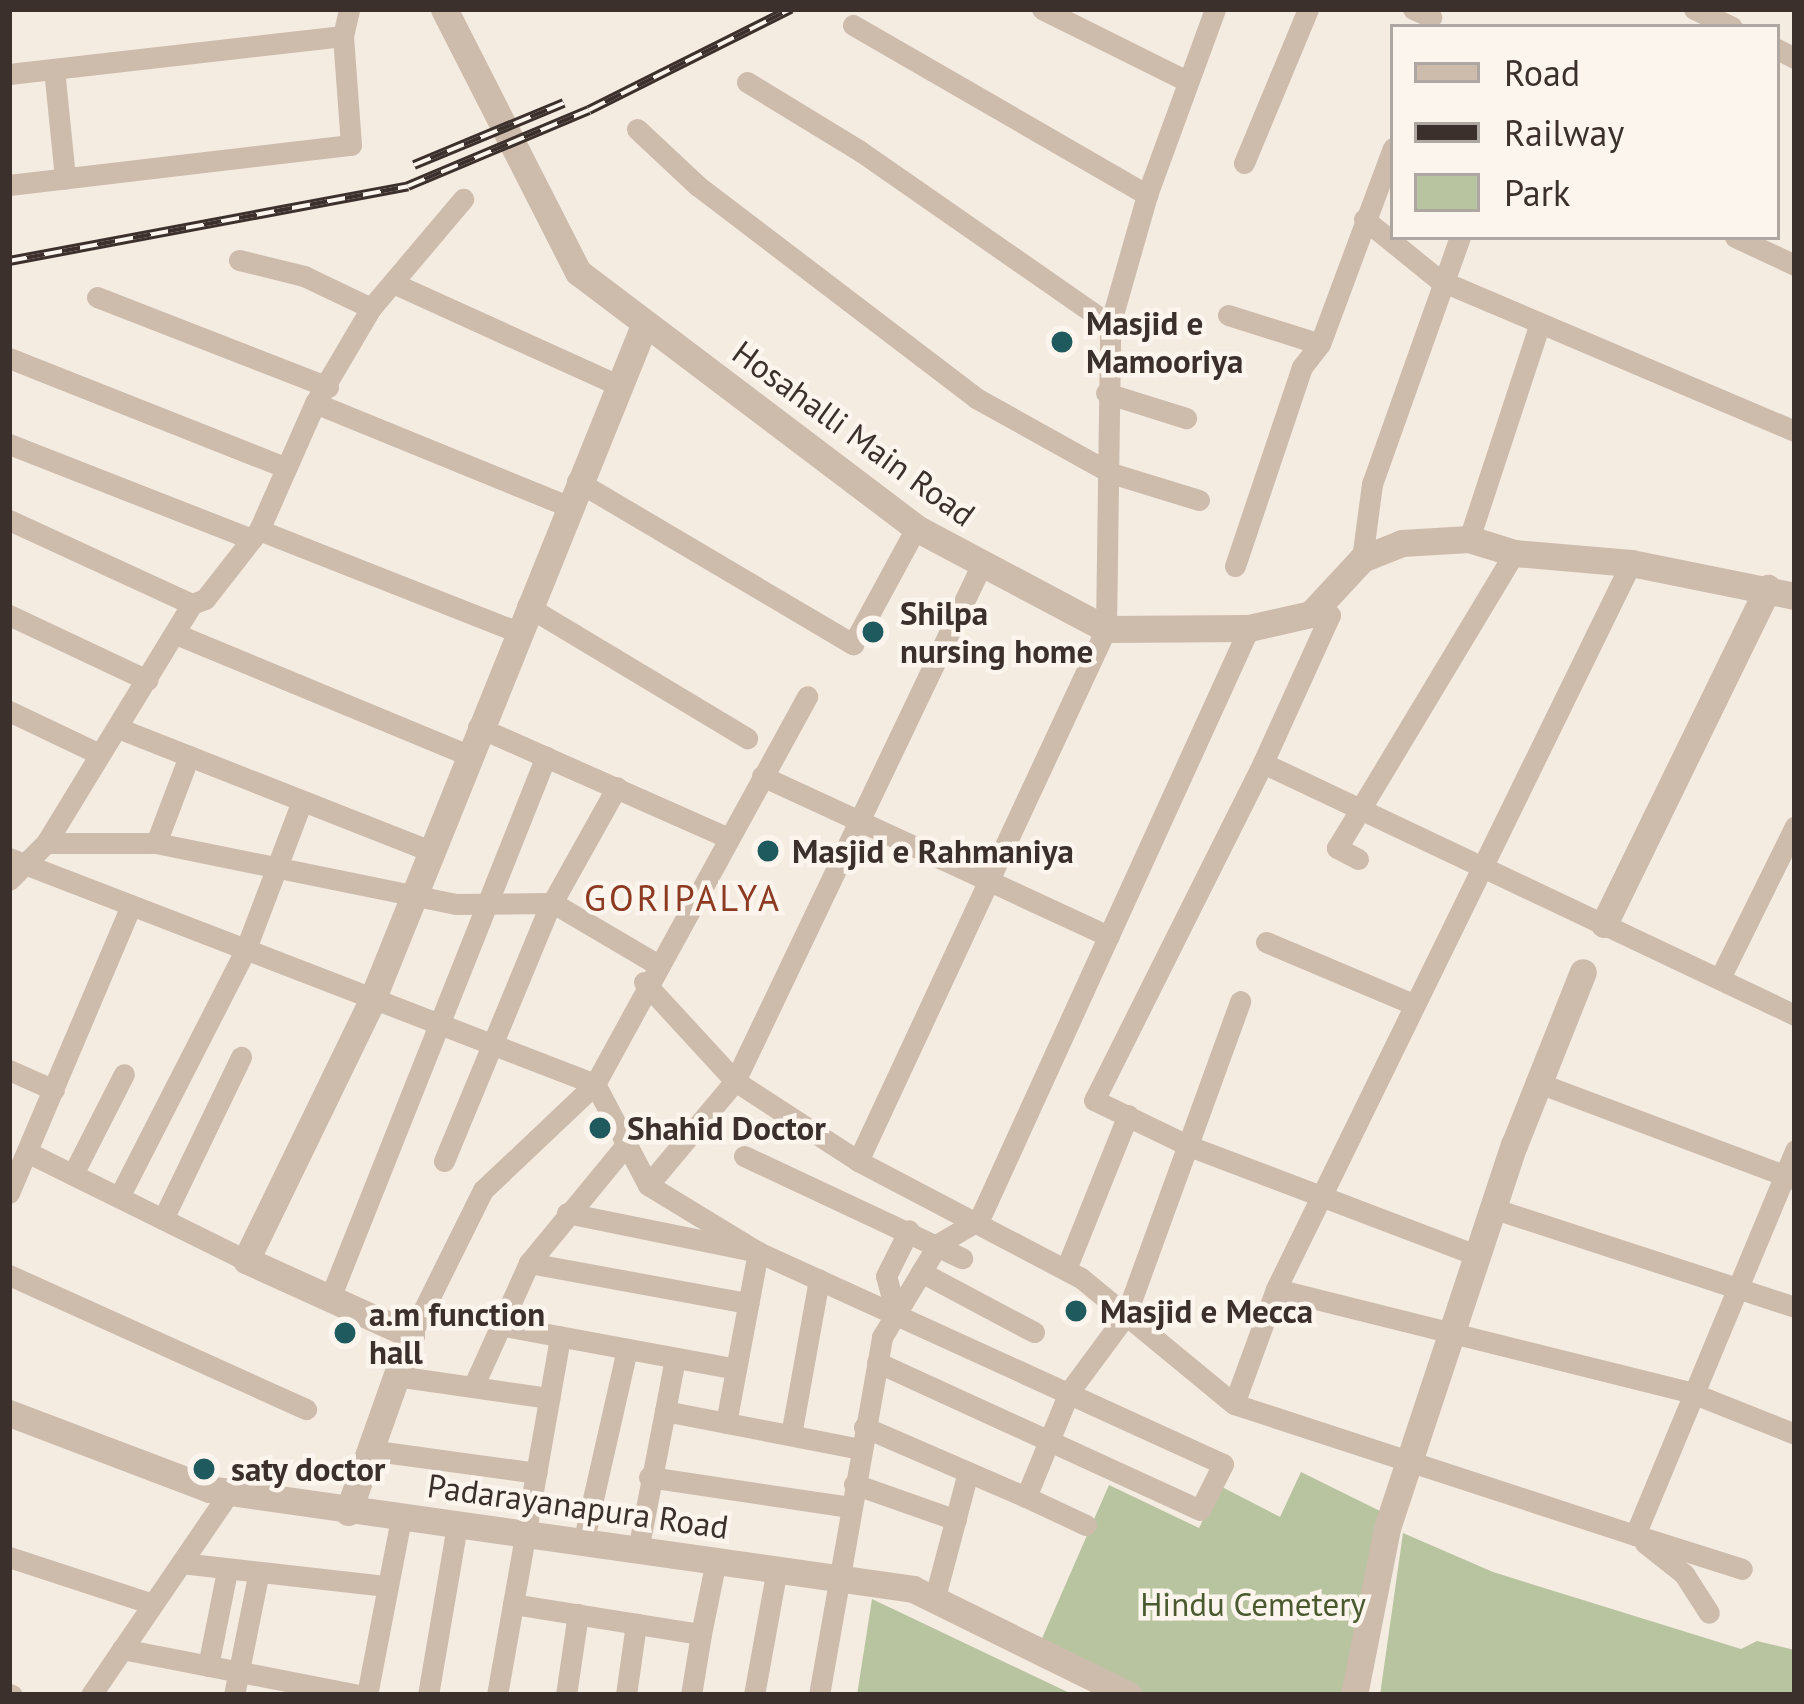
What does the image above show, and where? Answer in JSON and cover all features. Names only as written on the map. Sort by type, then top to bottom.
[{"type":"street","points":[[9,185],[351,145],[343,36],[349,9]]},
{"type":"street","name":"Hosahalli Main Road","points":[[444,9],[578,272],[643,328],[916,528],[1106,629],[1249,628],[1312,614]]},
{"type":"street","points":[[1042,9],[1187,81]]},
{"type":"street","points":[[858,1161],[983,880],[1106,629],[1110,325],[1147,194],[1215,9]]},
{"type":"street","points":[[1244,163],[1308,9]]},
{"type":"street","points":[[1694,9],[1726,24]]},
{"type":"street","points":[[853,25],[1147,194]]},
{"type":"street","points":[[9,74],[343,36]]},
{"type":"street","points":[[54,69],[64,178]]},
{"type":"street","points":[[746,82],[860,151],[1110,325]]},
{"type":"street","points":[[637,129],[698,186],[976,398],[1111,472],[1199,500]]},
{"type":"street","points":[[1235,566],[1302,367],[1320,344],[1390,155]]},
{"type":"street","points":[[15,869],[46,844],[192,604],[205,599],[255,534],[284,467],[371,308],[463,199]]},
{"type":"street","points":[[1364,219],[1439,280],[1795,431]]},
{"type":"street","points":[[1362,559],[1372,484],[1439,280],[1459,240]]},
{"type":"street","points":[[1741,240],[1795,266]]},
{"type":"street","points":[[239,260],[304,276],[371,308]]},
{"type":"street","points":[[393,283],[618,385]]},
{"type":"street","points":[[97,297],[322,395],[572,494],[854,644],[916,528]]},
{"type":"street","points":[[1228,316],[1320,344]]},
{"type":"street","points":[[1469,539],[1540,323]]},
{"type":"street","points":[[246,1260],[372,1000],[521,618],[643,328]]},
{"type":"street","points":[[9,358],[284,467]]},
{"type":"street","points":[[1106,393],[1186,418]]},
{"type":"street","points":[[9,443],[255,534],[521,618],[747,738]]},
{"type":"street","points":[[9,520],[192,604]]},
{"type":"street","points":[[1312,614],[1362,559],[1402,543],[1469,539],[1514,553],[1631,563],[1782,592],[1604,924]]},
{"type":"street","points":[[1358,859],[1337,848],[1514,553]]},
{"type":"street","points":[[1234,1404],[1276,1289],[1631,563]]},
{"type":"street","points":[[648,1185],[734,1081],[981,566]]},
{"type":"street","points":[[1312,614],[1330,615],[1263,764],[1094,1100],[1189,1146],[1476,1255]]},
{"type":"street","points":[[9,615],[147,680]]},
{"type":"street","points":[[819,1695],[877,1362],[896,1313],[938,1244],[979,1220],[1249,628]]},
{"type":"street","points":[[176,634],[468,755]]},
{"type":"street","points":[[348,1512],[411,1335],[483,1190],[595,1084],[650,973],[807,696]]},
{"type":"street","points":[[9,711],[99,754]]},
{"type":"street","points":[[478,727],[728,838]]},
{"type":"street","points":[[118,728],[431,851]]},
{"type":"street","points":[[156,843],[189,756]]},
{"type":"street","points":[[330,1298],[546,756]]},
{"type":"street","points":[[1263,764],[1795,1015]]},
{"type":"street","points":[[762,776],[1109,936]]},
{"type":"street","points":[[443,1161],[553,903],[616,787]]},
{"type":"street","points":[[119,1197],[245,951],[302,801]]},
{"type":"street","points":[[1720,978],[1795,826]]},
{"type":"street","points":[[46,844],[156,843],[414,896],[487,907],[553,903],[650,973],[734,1081],[858,1161],[1066,1269],[1234,1404],[1742,1569]]},
{"type":"street","points":[[15,869],[131,906],[595,1084],[648,1185],[758,1252],[1223,1464],[1201,1510],[877,1362]]},
{"type":"street","points":[[9,1193],[131,906]]},
{"type":"street","points":[[1266,942],[1413,1004]]},
{"type":"street","points":[[1354,1695],[1387,1528],[1536,1082],[1583,972]]},
{"type":"street","points":[[1026,1497],[1069,1393],[1126,1315],[1240,1001]]},
{"type":"street","points":[[163,1219],[242,1057]]},
{"type":"street","points":[[9,1070],[54,1090]]},
{"type":"street","points":[[73,1174],[124,1074]]},
{"type":"street","points":[[1536,1082],[1789,1177]]},
{"type":"street","points":[[1066,1269],[1128,1115]]},
{"type":"street","points":[[472,1387],[529,1263],[626,1145]]},
{"type":"street","points":[[1635,1535],[1734,1284],[1789,1177],[1795,1150]]},
{"type":"street","points":[[27,1152],[411,1335]]},
{"type":"street","points":[[744,1156],[962,1258]]},
{"type":"street","points":[[1492,1208],[1795,1307]]},
{"type":"street","points":[[566,1213],[758,1252]]},
{"type":"street","points":[[896,1313],[886,1276],[909,1230]]},
{"type":"street","points":[[726,1423],[758,1252]]},
{"type":"street","points":[[529,1263],[748,1303]]},
{"type":"street","points":[[921,1272],[1034,1332]]},
{"type":"street","points":[[9,1275],[306,1409]]},
{"type":"street","points":[[791,1435],[819,1279]]},
{"type":"street","points":[[1276,1289],[1692,1393],[1795,1434]]},
{"type":"street","points":[[500,1325],[736,1370]]},
{"type":"street","points":[[497,1695],[560,1336]]},
{"type":"street","points":[[583,1543],[627,1349]]},
{"type":"street","points":[[638,1550],[675,1358]]},
{"type":"street","points":[[396,1376],[549,1398]]},
{"type":"street","points":[[665,1411],[791,1435],[862,1438],[968,1472],[1086,1525]]},
{"type":"street","name":"Padarayanapura Road","points":[[9,1413],[229,1493],[838,1576],[934,1597],[1128,1695]]},
{"type":"street","points":[[369,1450],[536,1474]]},
{"type":"street","points":[[934,1597],[968,1472]]},
{"type":"street","points":[[649,1477],[852,1496],[956,1520]]},
{"type":"street","points":[[91,1695],[229,1493]]},
{"type":"street","points":[[122,1649],[208,1666],[236,1684],[362,1695],[401,1519]]},
{"type":"street","points":[[428,1695],[457,1526]]},
{"type":"street","points":[[1635,1535],[1684,1574],[1709,1613]]},
{"type":"street","points":[[9,1557],[154,1604]]},
{"type":"street","points":[[691,1695],[716,1560]]},
{"type":"street","points":[[182,1563],[258,1576],[387,1586]]},
{"type":"street","points":[[754,1695],[777,1568]]},
{"type":"street","points":[[208,1666],[227,1570]]},
{"type":"street","points":[[236,1684],[258,1576]]},
{"type":"street","points":[[513,1604],[701,1634]]},
{"type":"street","points":[[566,1695],[578,1615]]},
{"type":"street","points":[[626,1695],[636,1624]]},
{"type":"green space","name":"Hindu Cemetery","points":[[1301,1472],[1386,1514],[1347,1695],[1147,1695],[1040,1643],[1109,1485],[1199,1528],[1220,1486],[1280,1517]]},
{"type":"green space","name":"Hindu Cemetery","points":[[1403,1533],[1493,1572],[1741,1649],[1757,1641],[1795,1650],[1795,1695],[1380,1695]]},
{"type":"green space","points":[[872,1599],[1074,1695],[857,1695]]},
{"type":"railway","points":[[9,261],[408,186],[589,110],[791,9]]},
{"type":"railway","points":[[414,165],[564,103]]},
{"type":"place","name":"Masjid e Mamooriya","points":[[1062,342]]},
{"type":"place","name":"Shilpa nursing home","points":[[873,632]]},
{"type":"place","name":"Masjid e Rahmaniya","points":[[768,851]]},
{"type":"place","name":"Shahid Doctor","points":[[600,1128]]},
{"type":"place","name":"Masjid e Mecca","points":[[1076,1311]]},
{"type":"place","name":"a.m function hall","points":[[345,1333]]},
{"type":"place","name":"saty doctor","points":[[204,1469]]},
{"type":"district","name":"GORIPALYA","points":[[683,898]]}]
